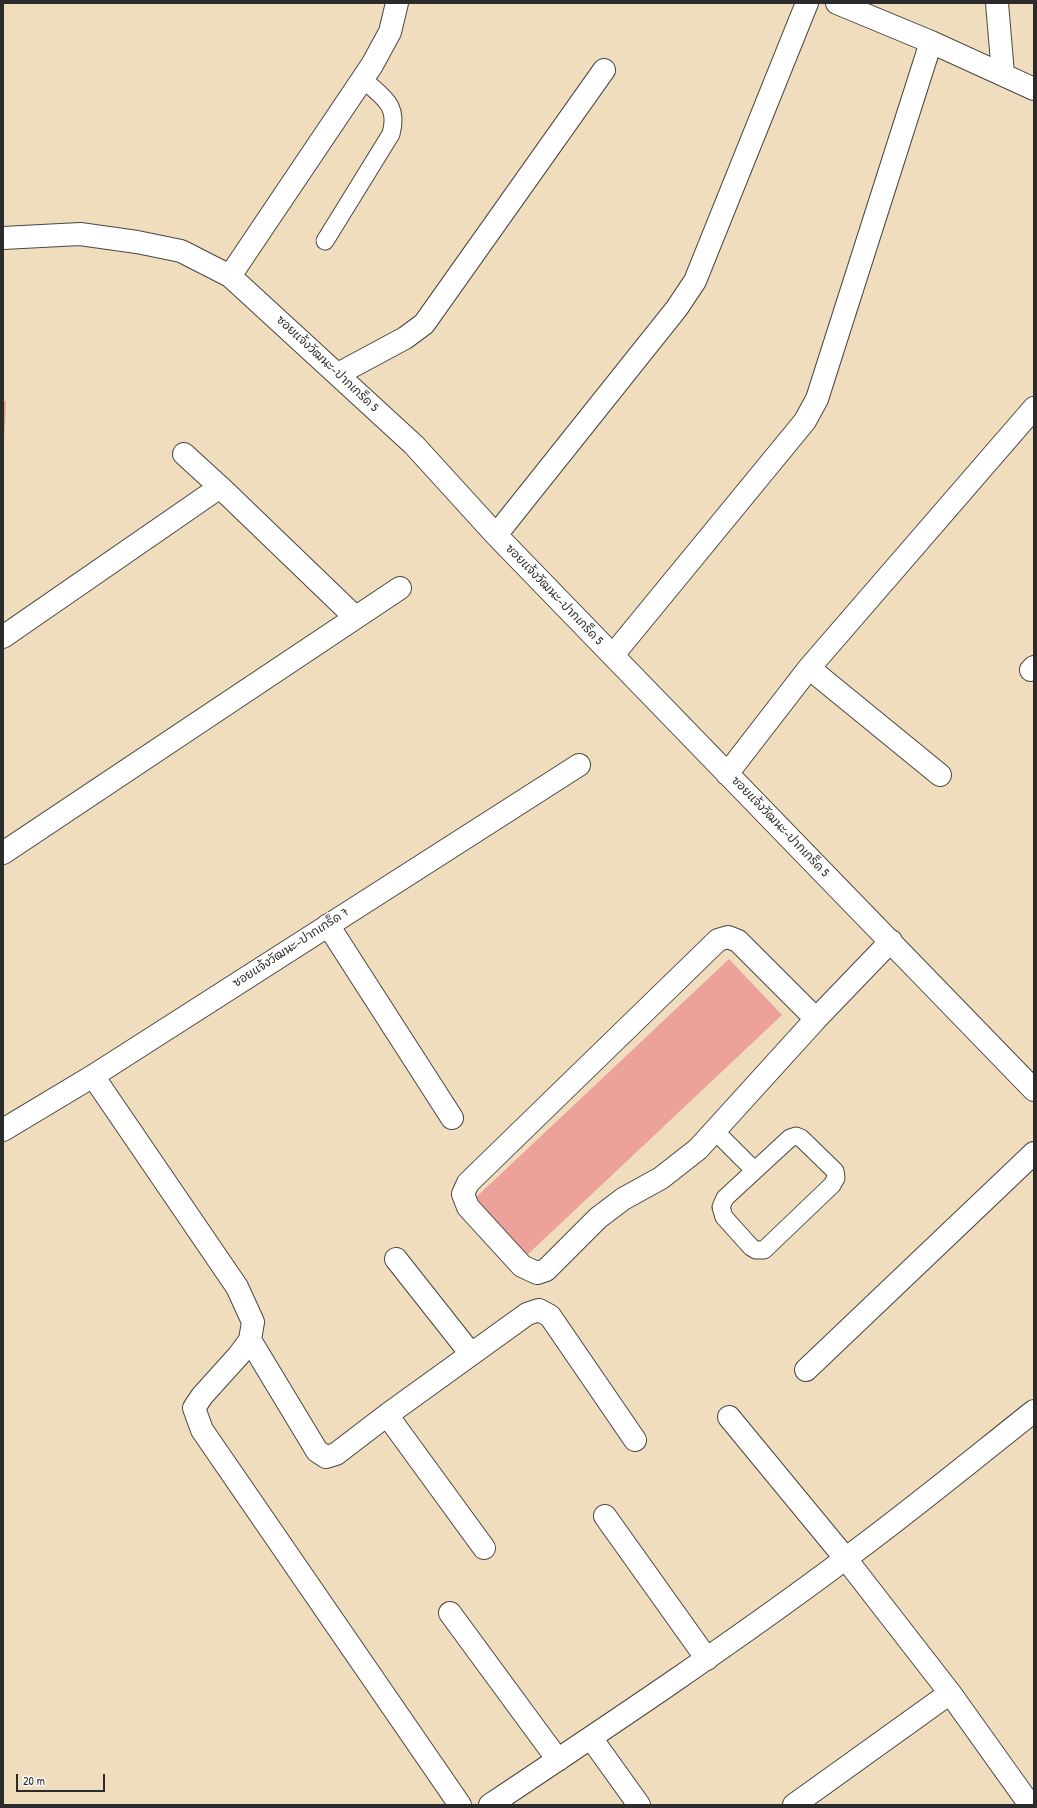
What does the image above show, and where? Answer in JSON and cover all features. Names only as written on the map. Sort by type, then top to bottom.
[{"type":"street","points":[[230,276],[362,79],[390,32],[397,3]]},
{"type":"street","points":[[496,535],[677,308],[695,281],[807,3]]},
{"type":"street","points":[[837,3],[931,42],[1034,89]]},
{"type":"street","points":[[997,3],[1002,74]]},
{"type":"street","points":[[613,655],[805,421],[814,404],[931,42]]},
{"type":"street","points":[[338,374],[405,338],[424,324],[604,70]]},
{"type":"street","name":"ซอยแจ้งวัฒนะ-ปากเกร็ด 5","points":[[3,238],[80,234],[137,242],[181,251],[230,276],[414,445],[496,535],[1034,1090]]},
{"type":"street","points":[[728,774],[809,668],[1034,408]]},
{"type":"street","points":[[184,454],[355,617]]},
{"type":"street","points":[[3,636],[220,487]]},
{"type":"street","points":[[3,853],[400,588]]},
{"type":"street","points":[[809,668],[940,774]]},
{"type":"street","name":"ซอยแจ้งวัฒนะ-ปากเกร็ด 7","points":[[3,1130],[93,1076],[579,765]]},
{"type":"street","points":[[328,925],[452,1118]]},
{"type":"street","points":[[816,1019],[738,941],[728,937],[718,940],[468,1183],[463,1194],[468,1207],[522,1266],[537,1273],[546,1270],[598,1218],[623,1198],[661,1178],[698,1149],[816,1019],[891,941]]},
{"type":"street","points":[[93,1076],[237,1287],[253,1322],[250,1340],[194,1408],[202,1430],[460,1805]]},
{"type":"street","points":[[806,1370],[1034,1153]]},
{"type":"street","points":[[396,1259],[472,1354]]},
{"type":"street","points":[[250,1340],[317,1451],[326,1457],[336,1454],[387,1415],[527,1314],[539,1310],[550,1316],[635,1440]]},
{"type":"street","points":[[490,1805],[707,1659],[846,1559],[1034,1411]]},
{"type":"street","points":[[387,1415],[484,1548]]},
{"type":"street","points":[[729,1417],[846,1559],[950,1693],[1030,1805]]},
{"type":"street","points":[[605,1516],[707,1659]]},
{"type":"street","points":[[450,1613],[558,1760]]},
{"type":"street","points":[[794,1805],[950,1693]]},
{"type":"street","points":[[591,1738],[639,1805]]},
{"type":"lane","points":[[325,241],[391,134],[395,120],[390,105],[362,79]]},
{"type":"lane","points":[[715,1131],[754,1170]]},
{"type":"lane","points":[[796,1136],[801,1138],[835,1171],[836,1178],[832,1185],[764,1250],[756,1250],[751,1247],[724,1217],[721,1207],[725,1198],[754,1170],[790,1138],[796,1136]]},
{"type":"building","points":[[3,401],[6,401],[4,443],[3,443]]},
{"type":"building","points":[[729,959],[782,1015],[524,1258],[471,1202]]}]
